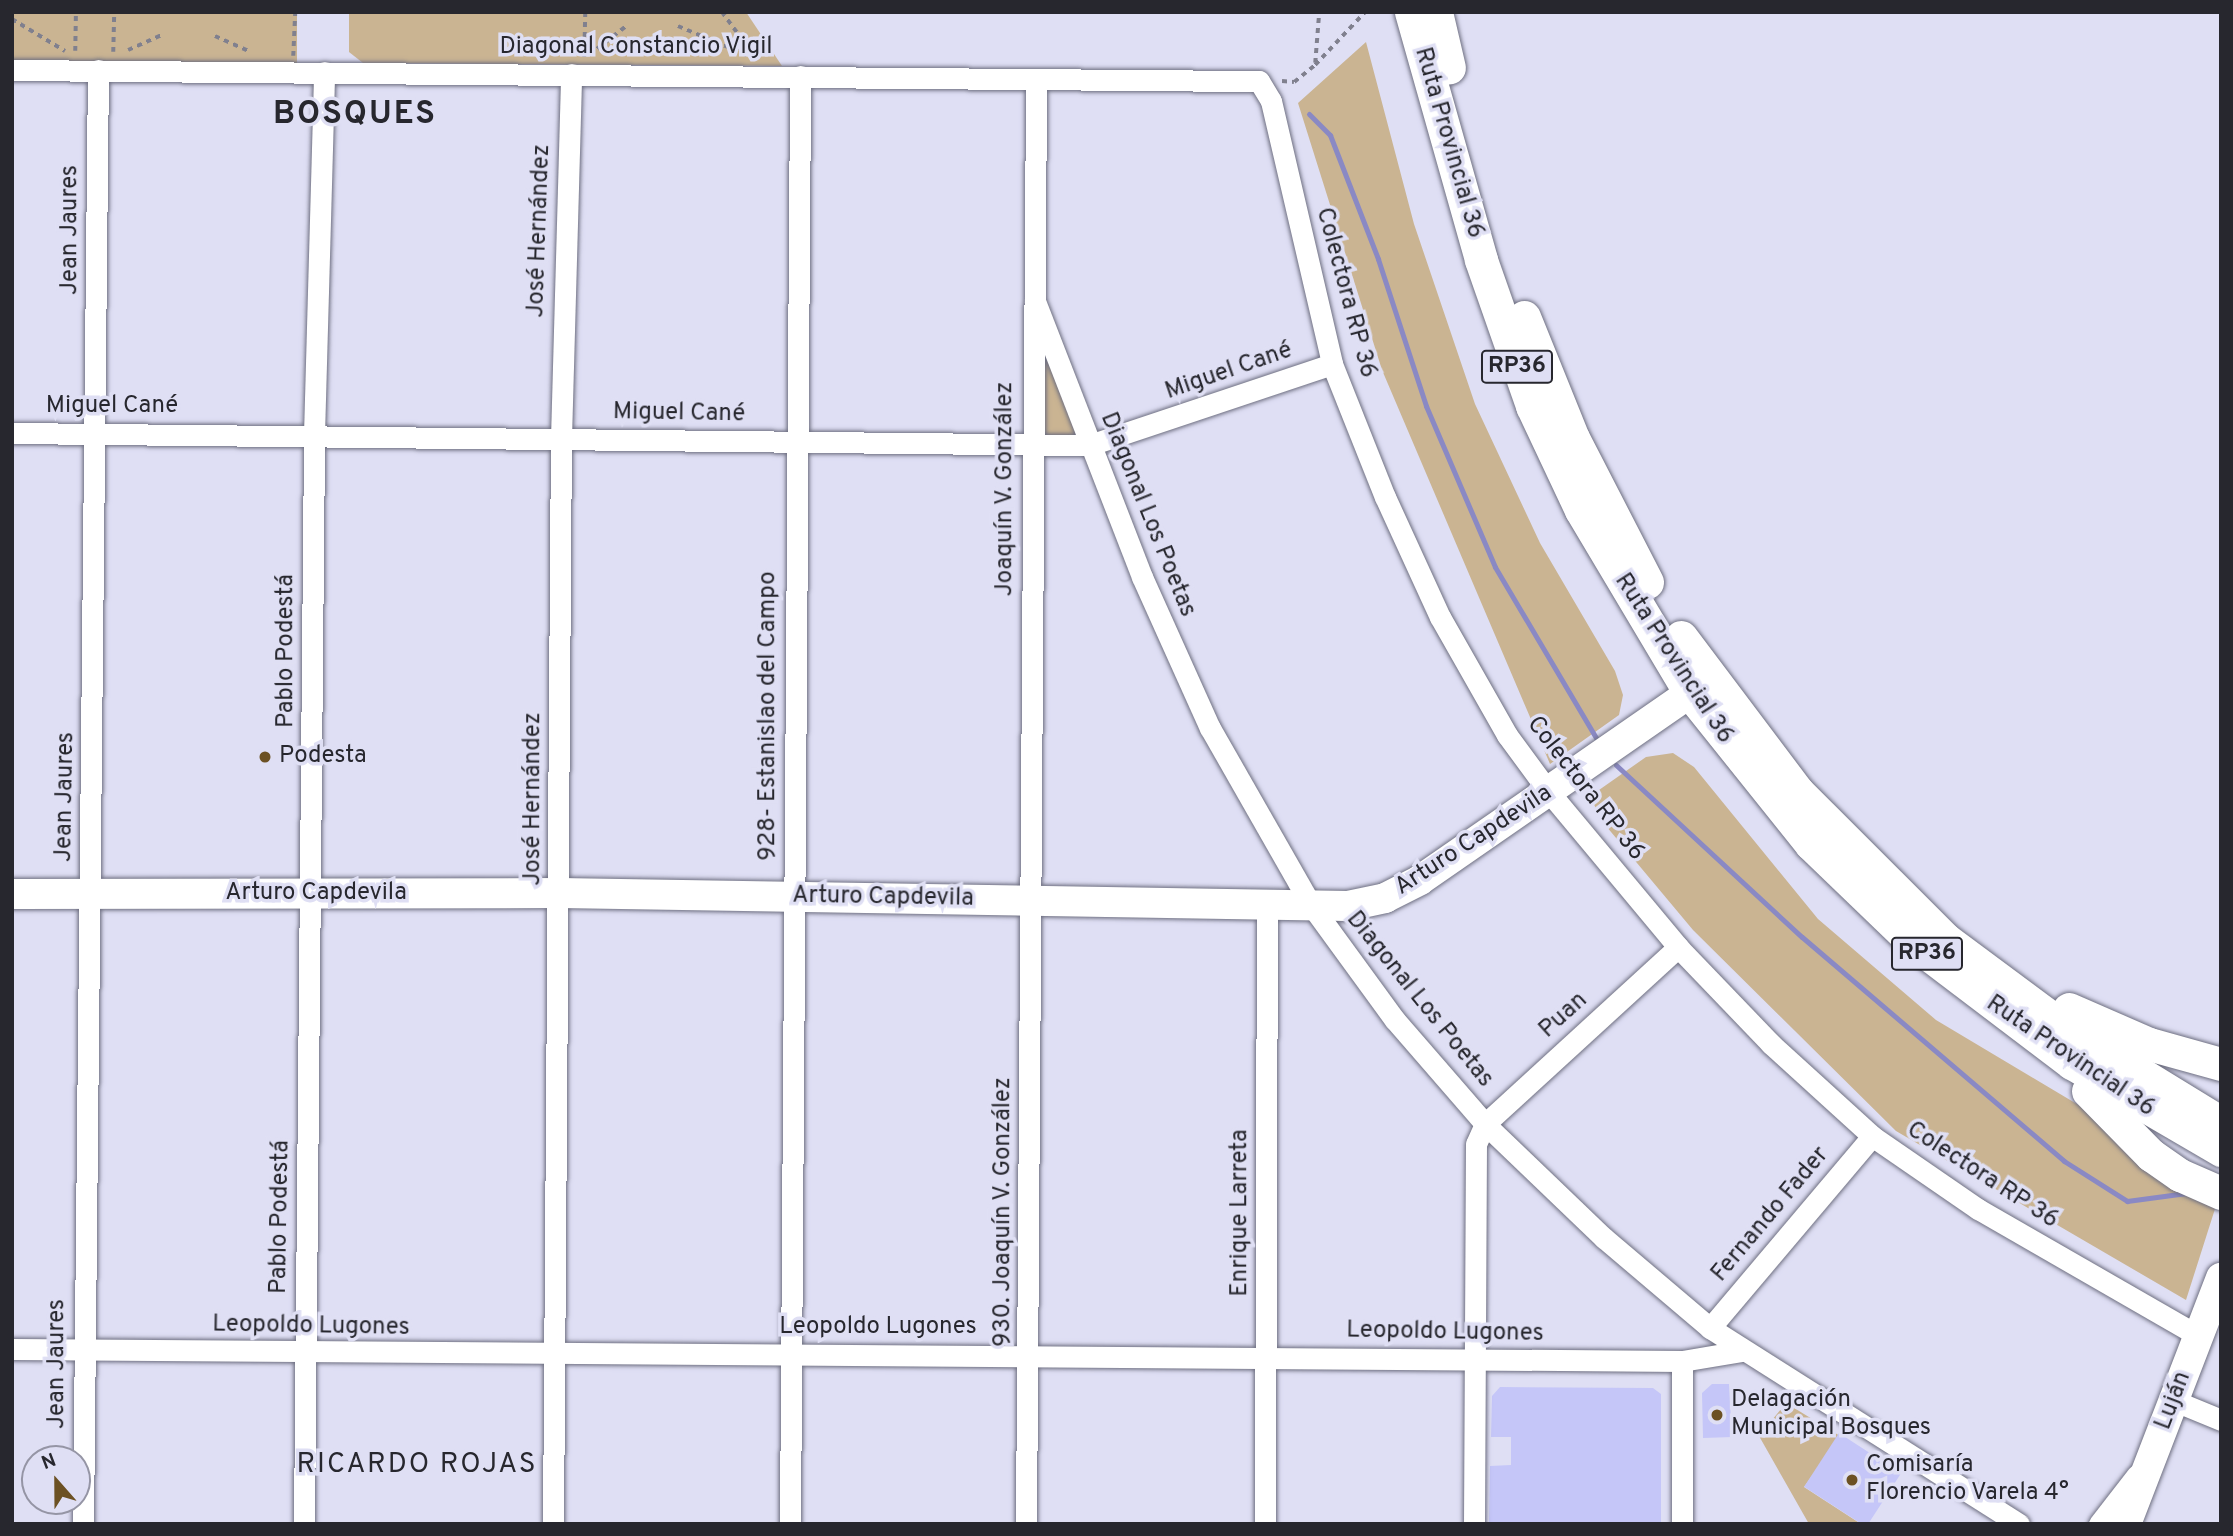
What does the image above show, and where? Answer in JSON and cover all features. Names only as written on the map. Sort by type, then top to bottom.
[{"type":"main road","name":"Ruta Provincial 36","points":[[1411,12],[1481,260],[1532,406],[1581,510],[1690,693],[1811,844],[1915,944],[1989,1004],[2092,1076],[2221,1150]]},
{"type":"main road","name":"Ruta Provincial 36","points":[[1436,12],[1508,271],[1539,359],[1611,516],[1709,679],[1798,792],[1886,884],[2012,991],[2140,1076],[2221,1123]]},
{"type":"main road","points":[[1886,884],[1943,914],[1998,961],[2081,1016],[2149,1044],[2221,1064]]},
{"type":"main road","points":[[1989,1004],[2009,1029],[2111,1109],[2151,1155],[2180,1175],[2221,1193]]},
{"type":"street","name":"Diagonal Constancio Vigil","points":[[12,70],[1259,81]]},
{"type":"street","name":"Jean Jaures","points":[[83,1524],[99,71]]},
{"type":"street","name":"Pablo Podestá","points":[[304,1524],[312,895],[314,435],[324,72]]},
{"type":"street","name":"José Hernández","points":[[553,1524],[553,1355],[561,893],[561,438],[571,74]]},
{"type":"street","name":"928- Estanislao del Campo","points":[[790,1524],[794,1354],[795,442],[800,76]]},
{"type":"street","name":"Joaquín V. González","points":[[1031,900],[1036,79]]},
{"type":"street","name":"Colectora RP 36","points":[[1259,81],[1271,101],[1332,364],[1385,497],[1440,617],[1507,735],[1549,792],[1678,947],[1771,1044],[1872,1136],[1978,1209],[2199,1336]]},
{"type":"street","name":"Diagonal Los Poetas","points":[[1035,301],[1090,445],[1188,683],[1311,905],[1395,1020],[1485,1124],[1604,1238],[1710,1328],[1742,1351],[2019,1524]]},
{"type":"street","name":"Miguel Cané","points":[[12,433],[1090,445],[1332,364]]},
{"type":"street","name":"Arturo Capdevila","points":[[12,894],[561,893],[1267,902],[1311,905],[1366,903],[1404,890],[1690,693]]},
{"type":"street","name":"930. Joaquín V. González","points":[[1026,1524],[1030,1356],[1031,900]]},
{"type":"street","name":"Enrique Larreta","points":[[1265,1524],[1267,902]]},
{"type":"street","name":"Puan","points":[[1485,1124],[1678,947]]},
{"type":"street","points":[[1474,1524],[1474,1162],[1485,1124]]},
{"type":"street","name":"Fernando Fader","points":[[1710,1328],[1872,1136]]},
{"type":"street","name":"Luján","points":[[2126,1524],[2221,1278]]},
{"type":"street","name":"Leopoldo Lugones","points":[[12,1349],[306,1354],[1267,1356],[1682,1361],[1742,1351]]},
{"type":"street","points":[[1682,1361],[1682,1524]]},
{"type":"street","points":[[2175,1401],[2221,1420]]},
{"type":"street","points":[[2099,1524],[2154,1454]]},
{"type":"path","points":[[12,19],[75,57],[76,12]]},
{"type":"path","points":[[114,12],[113,57],[162,35]]},
{"type":"path","points":[[293,59],[295,12]]},
{"type":"path","points":[[585,12],[584,59],[625,27]]},
{"type":"path","points":[[678,26],[757,60],[722,12]]},
{"type":"path","points":[[1315,65],[1319,12]]},
{"type":"path","points":[[1259,81],[1294,82],[1315,65],[1365,12]]},
{"type":"path","points":[[215,36],[251,53]]},
{"type":"shaded area","points":[[12,12],[297,12],[297,64],[12,64]]},
{"type":"shaded area","points":[[349,12],[746,12],[782,66],[363,63],[349,52]]},
{"type":"shaded area","points":[[1366,42],[1414,224],[1475,404],[1540,543],[1615,671],[1623,695],[1619,715],[1550,764],[1382,370],[1298,103]]},
{"type":"shaded area","points":[[1038,320],[1077,435],[1037,439]]},
{"type":"shaded area","points":[[1673,753],[1694,767],[1818,919],[1936,1020],[2221,1190],[2186,1300],[1896,1131],[1693,930],[1601,820],[1593,802],[1599,790],[1646,757]]},
{"type":"shaded area","points":[[1786,1403],[1840,1436],[1804,1487],[1861,1524],[1809,1524],[1759,1436]]},
{"type":"building","name":"Delagación Municipal Bosques","points":[[1712,1384],[1729,1384],[1732,1437],[1703,1438],[1702,1393]]},
{"type":"building","points":[[1500,1387],[1653,1388],[1661,1394],[1661,1524],[1489,1524],[1490,1466],[1511,1465],[1511,1437],[1491,1437],[1492,1396]]},
{"type":"building","name":"Comisaría Florencio Varela 4°","points":[[1839,1433],[1901,1473],[1868,1524],[1862,1524],[1804,1487]]},
{"type":"waterway","points":[[1309,114],[1330,135],[1378,259],[1426,406],[1495,567],[1596,738]]},
{"type":"waterway","points":[[1616,765],[1802,937],[2064,1161],[2127,1201],[2186,1193]]},
{"type":"place","name":"Podesta","points":[[265,757]]},
{"type":"place","name":"Delagación Municipal Bosques","points":[[1717,1415]]},
{"type":"place","name":"Comisaría Florencio Varela 4°","points":[[1852,1480]]},
{"type":"district","name":"BOSQUES","points":[[355,115]]},
{"type":"district","name":"RICARDO ROJAS","points":[[417,1465]]}]
